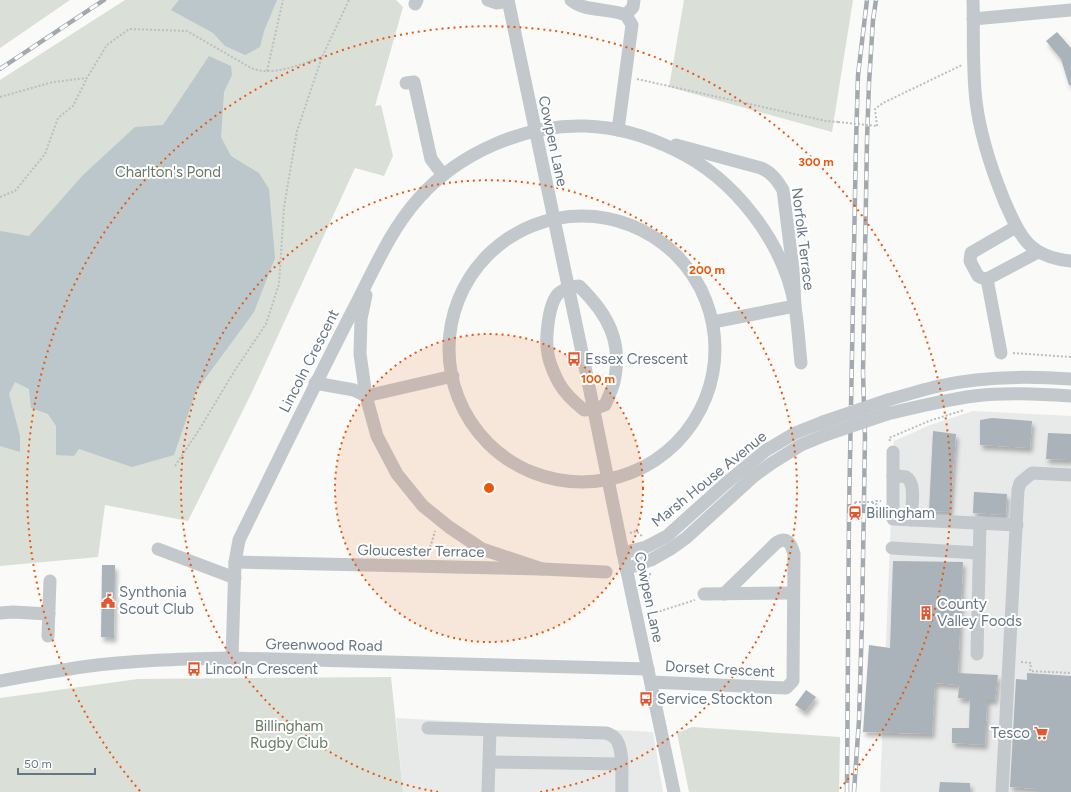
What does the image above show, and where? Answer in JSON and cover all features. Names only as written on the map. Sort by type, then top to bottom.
[{"type":"street","points":[[488,0],[497,3],[508,0]]},
{"type":"street","name":"Cowpen Lane","points":[[508,0],[674,792]]},
{"type":"street","points":[[571,0],[578,6],[618,12],[626,15],[632,25],[618,130]]},
{"type":"street","points":[[626,15],[633,7],[634,0]]},
{"type":"street","points":[[973,0],[973,60],[976,101],[983,140],[996,181],[1016,227],[1025,240],[1038,252],[1048,257],[1071,261]]},
{"type":"street","points":[[973,19],[1071,10]]},
{"type":"street","points":[[406,83],[414,82],[431,159],[443,175]]},
{"type":"street","name":"Lincoln Crescent","points":[[232,658],[235,562],[239,540],[315,383],[396,227],[419,197],[443,175],[469,157],[496,143],[535,131],[550,128],[585,126],[618,130],[652,139]]},
{"type":"street","points":[[652,139],[681,153],[702,166],[726,185],[744,202],[772,242],[787,277],[795,306],[801,362]]},
{"type":"street","name":"Norfolk Terrace","points":[[652,139],[761,168],[769,172],[777,179],[783,190],[793,270],[795,306],[713,322]]},
{"type":"street","points":[[596,216],[625,224],[650,235],[676,255],[694,278],[702,292],[713,322],[715,360],[707,397],[698,416],[686,433],[670,450],[639,472],[622,478],[568,482],[540,475],[511,462],[490,445],[468,418],[458,395],[449,353],[450,325],[459,297],[472,273],[490,252],[508,239],[538,224],[554,220],[596,216]]},
{"type":"street","points":[[1016,227],[971,253],[970,262],[978,276],[987,279],[993,277],[1038,252]]},
{"type":"street","points":[[371,275],[361,319],[360,354],[366,396],[377,436],[397,474],[423,506],[482,549],[542,569]]},
{"type":"street","points":[[987,279],[999,353]]},
{"type":"street","points":[[579,286],[594,300],[613,333],[617,357],[614,383],[605,405],[594,409],[584,410],[571,399],[559,383],[548,354],[547,326],[552,305],[559,293],[568,288],[579,286]]},
{"type":"street","points":[[315,383],[354,390],[366,396],[453,376]]},
{"type":"street","name":"Marsh House Avenue","points":[[626,568],[651,560],[672,548],[686,538],[754,476],[824,429],[888,400],[939,386],[973,380],[1041,377],[1071,379]]},
{"type":"street","name":"Marsh House Avenue","points":[[623,553],[646,547],[667,536],[725,484],[765,451],[795,433],[824,429],[928,403],[975,396],[1012,394],[1071,396]]},
{"type":"street","points":[[894,452],[893,519],[1017,525]]},
{"type":"street","points":[[1002,792],[1018,490],[1020,483],[1032,473],[1071,475]]},
{"type":"street","points":[[893,476],[904,476],[910,480],[913,486],[911,520]]},
{"type":"street","points":[[977,654],[980,523]]},
{"type":"street","name":"Dorset Crescent","points":[[651,682],[786,688],[793,681],[794,554],[792,545],[781,540],[776,543],[724,594]]},
{"type":"street","points":[[156,548],[235,578]]},
{"type":"street","points":[[892,548],[979,553]]},
{"type":"street","points":[[477,568],[482,549]]},
{"type":"street","name":"Gloucester Terrace","points":[[235,562],[542,569],[606,572]]},
{"type":"street","points":[[48,636],[50,581]]},
{"type":"street","points":[[704,594],[793,593]]},
{"type":"street","points":[[0,613],[13,612],[49,614]]},
{"type":"street","name":"Greenwood Road","points":[[0,681],[82,667],[128,662],[232,658],[648,669]]},
{"type":"street","points":[[428,728],[606,733],[614,737],[618,743],[621,754],[622,792]]},
{"type":"street","points":[[488,792],[490,730]]},
{"type":"street","points":[[490,762],[621,764]]},
{"type":"path","points":[[266,71],[284,0]]},
{"type":"path","points":[[175,466],[266,324],[279,284],[284,207],[297,131],[322,56],[349,0]]},
{"type":"path","points":[[0,197],[15,191],[45,154],[58,118],[73,106],[87,78],[107,45],[128,29],[187,31],[250,68],[258,71],[300,65],[322,56]]},
{"type":"path","points":[[626,76],[826,121],[877,126],[875,109],[883,103],[973,60]]},
{"type":"path","points":[[0,97],[53,82],[87,78]]},
{"type":"path","points":[[999,353],[1071,357]]},
{"type":"path","points":[[889,438],[929,421],[965,410]]},
{"type":"path","points":[[855,508],[855,502],[872,502],[873,512],[877,511],[876,501]]},
{"type":"path","points":[[425,567],[438,518]]},
{"type":"path","points":[[638,618],[699,599],[704,594]]},
{"type":"path","points":[[1031,663],[1030,671],[1071,673]]},
{"type":"shaded area","points":[[179,0],[277,0],[264,31],[260,47],[245,55],[225,46],[213,33],[171,10]]},
{"type":"shaded area","name":"Charlton's Pond","points":[[209,56],[231,66],[232,75],[224,92],[221,137],[231,156],[259,173],[269,189],[275,258],[254,312],[196,391],[174,455],[132,467],[79,449],[74,456],[56,455],[56,426],[48,414],[31,408],[29,389],[15,382],[9,394],[20,436],[20,452],[0,446],[0,231],[29,236],[83,175],[135,127],[163,125]]},
{"type":"shaded area","points":[[973,411],[1071,416],[1071,792],[880,792],[894,441],[930,425]]},
{"type":"shaded area","points":[[396,718],[653,732],[663,792],[403,792]]},
{"type":"green space","points":[[0,0],[70,0],[0,48]]},
{"type":"green space","name":"Charlton's Pond","points":[[125,0],[396,0],[403,7],[375,106],[381,105],[393,156],[384,176],[355,168],[252,392],[188,521],[105,505],[98,557],[0,566],[0,80]]},
{"type":"green space","points":[[684,0],[853,0],[832,132],[669,87]]},
{"type":"green space","name":"Billingham Rugby Club","points":[[391,677],[403,792],[0,792],[0,698],[138,679]]},
{"type":"green space","points":[[692,727],[840,737],[839,792],[689,792],[677,733]]},
{"type":"building","points":[[1057,32],[1071,48],[1071,85],[1069,85],[1061,59],[1046,41]]},
{"type":"building","points":[[992,418],[1032,421],[1030,448],[980,445],[980,420]]},
{"type":"building","points":[[933,431],[956,434],[950,512],[929,511]]},
{"type":"building","points":[[1048,433],[1071,434],[1071,460],[1046,459]]},
{"type":"building","points":[[974,492],[1007,494],[1006,515],[973,513]]},
{"type":"building","points":[[893,561],[963,562],[958,673],[998,675],[995,700],[987,700],[985,745],[952,743],[952,728],[969,728],[970,699],[958,698],[959,685],[935,683],[932,734],[863,732],[869,645],[890,648]]},
{"type":"building","name":"Synthonia Scout Club","points":[[102,565],[115,565],[114,638],[101,637]]},
{"type":"building","name":"Tesco","points":[[1027,673],[1071,676],[1071,792],[1038,792],[1038,789],[1010,787],[1016,679],[1027,680]]},
{"type":"building","points":[[806,690],[816,697],[805,712],[795,705]]},
{"type":"building","points":[[940,782],[970,783],[970,792],[939,792]]},
{"type":"railway","points":[[0,69],[104,0]]},
{"type":"railway","points":[[847,792],[849,512],[856,143],[858,75],[867,0]]},
{"type":"railway","points":[[854,792],[859,720],[862,621],[865,437],[863,372],[867,140],[873,20],[876,0]]},
{"type":"place","name":"Essex Crescent","points":[[574,359]]},
{"type":"place","name":"Billingham","points":[[855,513]]},
{"type":"place","name":"Synthonia Scout Club","points":[[108,601]]},
{"type":"place","name":"County Valley Foods","points":[[926,613]]},
{"type":"place","name":"Lincoln Crescent","points":[[194,669]]},
{"type":"place","name":"Service Stockton","points":[[646,699]]},
{"type":"place","name":"Tesco","points":[[1041,733]]}]
